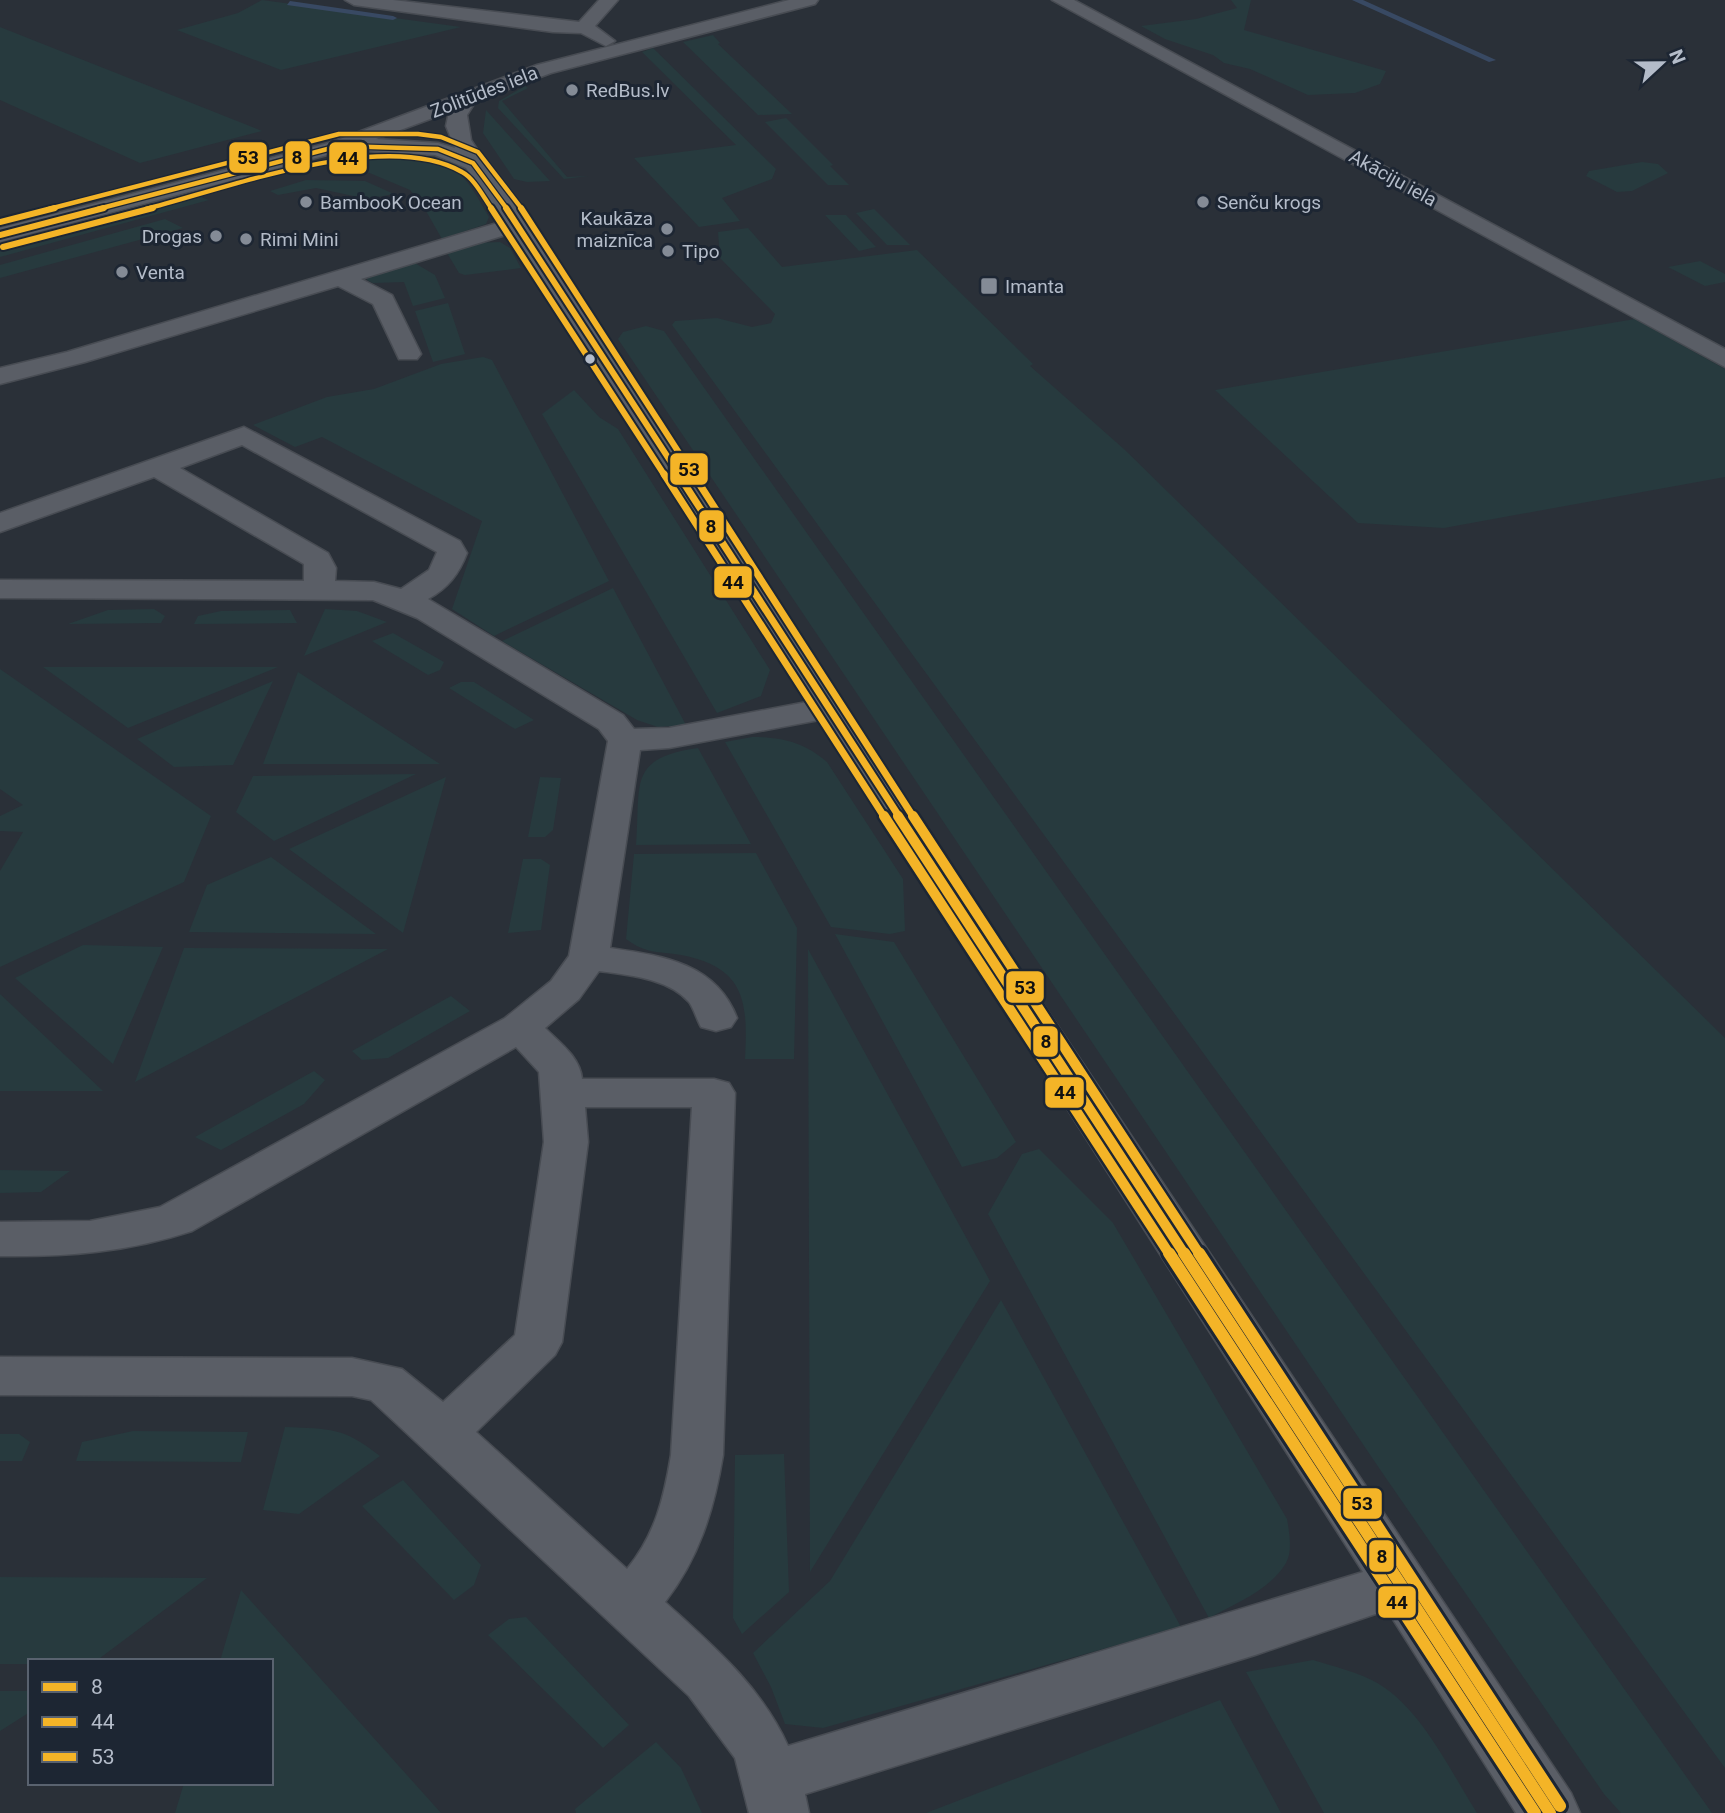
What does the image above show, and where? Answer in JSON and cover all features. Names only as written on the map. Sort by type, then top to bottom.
[{"type":"street","points":[[354,0],[553,27],[585,28],[621,48]]},
{"type":"street","points":[[585,28],[589,20],[610,0]]},
{"type":"street","name":"Zolitūdes iela","points":[[0,235],[339,146],[516,78],[808,0]]},
{"type":"street","name":"Akāciju iela","points":[[1061,0],[1725,359]]},
{"type":"street","points":[[469,97],[457,116],[456,124],[473,163],[518,224],[828,708],[1550,1813]]},
{"type":"street","points":[[339,146],[415,146],[438,149],[473,163]]},
{"type":"street","points":[[0,376],[76,357],[337,276],[518,224]]},
{"type":"street","points":[[337,276],[383,300],[408,354]]},
{"type":"street","points":[[0,523],[244,435],[449,547],[452,553],[445,572],[436,583],[404,598]]},
{"type":"street","points":[[156,466],[317,559],[321,568],[318,591]]},
{"type":"street","points":[[0,589],[374,591],[404,598],[611,722],[625,740]]},
{"type":"street","points":[[625,740],[703,732],[828,708]]},
{"type":"street","points":[[0,1239],[128,1235],[176,1219],[520,1027],[565,990],[589,957],[619,761],[625,740]]},
{"type":"street","points":[[589,957],[628,963],[685,982],[704,994],[716,1018]]},
{"type":"street","points":[[443,1433],[538,1342],[566,1142],[559,1068],[520,1027]]},
{"type":"street","points":[[561,1093],[714,1093],[696,1455],[689,1504],[675,1546],[652,1582],[628,1604]]},
{"type":"street","points":[[0,1376],[352,1377],[384,1383],[443,1433],[709,1678],[740,1714],[762,1749],[776,1795],[1400,1583]]},
{"type":"green space","points":[[262,0],[461,27],[281,70],[177,30],[238,13]]},
{"type":"green space","points":[[1231,0],[1251,0],[1244,30],[1386,71],[1380,84],[1355,93],[1308,95],[1250,69],[1224,63],[1213,55],[1165,39],[1141,26],[1196,19],[1237,8]]},
{"type":"green space","points":[[0,27],[262,131],[140,163],[0,100]]},
{"type":"green space","points":[[713,35],[720,43],[718,44],[792,114],[758,115],[683,42]]},
{"type":"green space","points":[[653,48],[776,169],[772,179],[722,198],[740,221],[699,227],[634,158],[736,145],[642,52]]},
{"type":"green space","points":[[525,86],[528,88],[502,101],[567,177],[588,176],[564,179],[498,108],[499,101]]},
{"type":"green space","points":[[486,110],[550,181],[527,182],[514,179],[483,133]]},
{"type":"green space","points":[[786,118],[849,185],[828,185],[765,122]]},
{"type":"green space","points":[[410,155],[447,165],[462,176],[475,193],[489,217],[486,224],[442,239],[422,204],[410,190],[334,158]]},
{"type":"green space","points":[[1642,162],[1658,164],[1668,173],[1632,191],[1617,192],[1586,176],[1589,171]]},
{"type":"green space","points":[[306,180],[365,181],[394,194],[362,200],[316,188],[278,195],[270,191]]},
{"type":"green space","points":[[198,196],[209,200],[0,257],[0,247]]},
{"type":"green space","points":[[874,209],[910,245],[887,245],[856,213]]},
{"type":"green space","points":[[825,215],[846,215],[876,247],[859,251]]},
{"type":"green space","points":[[165,219],[183,228],[0,278],[0,265]]},
{"type":"green space","points":[[748,228],[782,267],[917,250],[1033,364],[1030,366],[1125,450],[1725,1038],[1725,1768],[672,325],[675,321],[717,318],[752,327],[771,323],[775,314],[720,258],[718,232]]},
{"type":"green space","points":[[500,242],[510,248],[521,268],[465,275],[459,273],[447,253],[474,243]]},
{"type":"green space","points":[[1700,261],[1725,274],[1725,282],[1705,286],[1668,267]]},
{"type":"green space","points":[[413,262],[435,275],[445,298],[413,306],[404,282],[373,283],[367,280],[368,276]]},
{"type":"green space","points":[[448,303],[465,354],[433,362],[415,311]]},
{"type":"green space","points":[[1635,319],[1725,369],[1725,477],[1444,528],[1358,523],[1215,390]]},
{"type":"green space","points":[[646,326],[664,331],[1712,1813],[1621,1813],[1604,1794],[1379,1468],[618,339],[623,332]]},
{"type":"green space","points":[[483,357],[492,360],[609,581],[494,636],[452,609],[482,521],[322,437],[295,447],[253,425],[327,397],[374,389],[441,364]]},
{"type":"green space","points":[[574,390],[599,417],[618,429],[770,670],[761,696],[717,713],[542,414]]},
{"type":"green space","points":[[613,588],[686,725],[658,727],[637,720],[502,641]]},
{"type":"green space","points":[[154,609],[165,616],[161,623],[68,624],[108,610]]},
{"type":"green space","points":[[325,609],[357,611],[387,622],[304,656]]},
{"type":"green space","points":[[290,610],[297,623],[194,624],[198,616],[221,611]]},
{"type":"green space","points":[[393,633],[444,662],[440,670],[428,675],[372,641]]},
{"type":"green space","points":[[43,667],[278,667],[128,728]]},
{"type":"green space","points":[[0,669],[211,816],[184,882],[0,967],[0,871],[23,832],[0,831],[0,816],[23,805],[0,789]]},
{"type":"green space","points":[[298,672],[440,764],[263,764]]},
{"type":"green space","points":[[273,681],[233,765],[174,767],[137,739]]},
{"type":"green space","points":[[461,682],[474,682],[534,720],[515,729],[449,688]]},
{"type":"green space","points":[[752,737],[773,738],[801,745],[827,762],[903,879],[905,931],[890,934],[831,927],[725,742]]},
{"type":"green space","points":[[698,748],[751,844],[636,845],[639,790],[648,767],[659,759]]},
{"type":"green space","points":[[416,774],[274,841],[236,812],[253,776]]},
{"type":"green space","points":[[446,777],[403,933],[289,849]]},
{"type":"green space","points":[[540,777],[561,778],[553,830],[545,837],[528,837]]},
{"type":"green space","points":[[756,853],[797,928],[794,1059],[745,1059],[745,1021],[739,990],[731,978],[719,968],[681,955],[646,950],[626,939],[634,854]]},
{"type":"green space","points":[[271,857],[376,934],[189,932],[207,885]]},
{"type":"green space","points":[[523,859],[541,859],[550,865],[541,930],[508,933]]},
{"type":"green space","points":[[835,934],[894,942],[1016,1142],[997,1158],[962,1167]]},
{"type":"green space","points":[[83,945],[163,947],[113,1064],[15,978]]},
{"type":"green space","points":[[184,948],[388,949],[135,1082]]},
{"type":"green space","points":[[808,949],[990,1281],[810,1572]]},
{"type":"green space","points":[[0,994],[103,1091],[0,1091]]},
{"type":"green space","points":[[451,996],[470,1011],[388,1058],[362,1060],[352,1051]]},
{"type":"green space","points":[[314,1071],[325,1080],[304,1104],[221,1150],[195,1137]]},
{"type":"green space","points":[[1039,1149],[1113,1223],[1287,1519],[1289,1553],[1279,1572],[1252,1595],[1209,1618],[988,1214],[1022,1154]]},
{"type":"green space","points":[[0,1170],[70,1171],[41,1192],[0,1193]]},
{"type":"green space","points":[[1001,1300],[1181,1627],[823,1728],[785,1724],[771,1687],[753,1653],[830,1581]]},
{"type":"green space","points":[[285,1427],[336,1431],[380,1456],[299,1514],[263,1510]]},
{"type":"green space","points":[[133,1431],[248,1432],[241,1462],[76,1461],[82,1442]]},
{"type":"green space","points":[[0,1434],[19,1434],[30,1442],[22,1461],[0,1461]]},
{"type":"green space","points":[[784,1454],[789,1592],[742,1634],[733,1618],[735,1455]]},
{"type":"green space","points":[[403,1480],[481,1565],[474,1585],[454,1600],[362,1506]]},
{"type":"green space","points":[[0,1577],[207,1578],[99,1659],[28,1659],[28,1664],[0,1664]]},
{"type":"green space","points":[[241,1590],[441,1813],[175,1813],[183,1785],[273,1785],[273,1659],[221,1659]]},
{"type":"green space","points":[[526,1617],[629,1725],[603,1748],[488,1635],[509,1619]]},
{"type":"green space","points":[[1313,1660],[1363,1676],[1394,1695],[1422,1725],[1477,1813],[1324,1813],[1246,1672]]},
{"type":"green space","points":[[0,1691],[28,1691],[28,1713],[0,1731]]},
{"type":"green space","points":[[1220,1700],[1281,1813],[926,1813]]},
{"type":"green space","points":[[656,1742],[681,1768],[702,1813],[576,1813],[575,1809]]},
{"type":"waterway","points":[[1356,0],[1492,60]]},
{"type":"waterway","points":[[290,3],[393,18]]},
{"type":"transit line","name":"53","points":[[0,222],[339,134],[418,134],[441,137],[478,152],[528,217],[838,701],[1560,1806]]},
{"type":"transit line","name":"8","points":[[0,235],[339,146],[416,146],[438,149],[473,163],[518,224],[828,708],[1550,1813]]},
{"type":"transit line","name":"44","points":[[3,247],[341,158],[415,158],[435,161],[465,173],[508,231],[818,715],[1535,1813]]},
{"type":"place","name":"RedBus.lv","points":[[572,90]]},
{"type":"place","name":"BambooK Ocean","points":[[306,202]]},
{"type":"place","name":"Senču krogs","points":[[1203,202]]},
{"type":"place","name":"Kaukāza maiznīca","points":[[667,229]]},
{"type":"place","name":"Drogas","points":[[216,236]]},
{"type":"place","name":"Rimi Mini","points":[[246,239]]},
{"type":"place","name":"Tipo","points":[[668,251]]},
{"type":"place","name":"Venta","points":[[122,272]]},
{"type":"place","name":"Imanta","points":[[989,286]]}]
